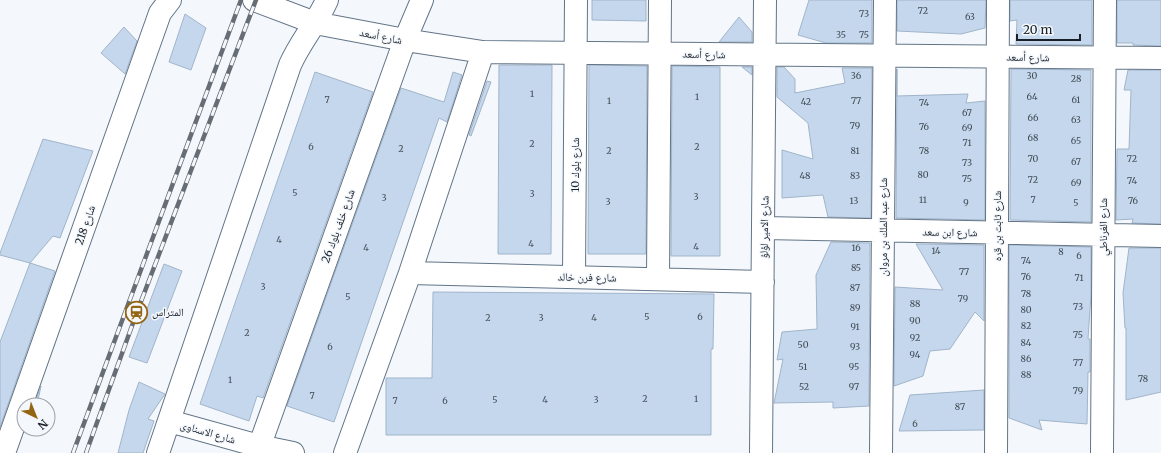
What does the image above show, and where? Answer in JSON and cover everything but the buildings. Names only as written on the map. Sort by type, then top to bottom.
[{"type":"street","name":"شارع 218","points":[[4,453],[160,13],[170,0]]},
{"type":"street","name":"شارع أسعد","points":[[254,0],[315,23],[405,40],[483,52],[1161,58]]},
{"type":"street","points":[[158,453],[290,65],[296,51],[315,23],[327,0]]},
{"type":"street","name":"شارع خلف بلوك 26","points":[[258,450],[405,40],[422,0]]},
{"type":"street","name":"شارع بلوك 10","points":[[574,277],[576,0]]},
{"type":"street","points":[[658,279],[660,0]]},
{"type":"street","name":"شارع الامير لؤلؤ","points":[[761,453],[766,0]]},
{"type":"street","name":"شارع عبد الملك بن مروان","points":[[881,453],[885,0]]},
{"type":"street","name":"شارع ثابت بن قره","points":[[996,453],[998,0]]},
{"type":"street","name":"شارع الغرناطي","points":[[1102,453],[1105,0]]},
{"type":"street","points":[[345,453],[410,273],[483,52]]},
{"type":"street","name":"شارع ابن سعد","points":[[764,228],[1161,236]]},
{"type":"street","name":"شارع فرن خالد","points":[[410,273],[763,282]]},
{"type":"street","name":"شارع الاسناوى","points":[[169,421],[258,450],[293,453]]},
{"type":"railway","points":[[73,453],[241,0]]},
{"type":"railway","points":[[86,453],[137,312],[256,0]]},
{"type":"place","name":"المتراس","points":[[137,312]]}]
